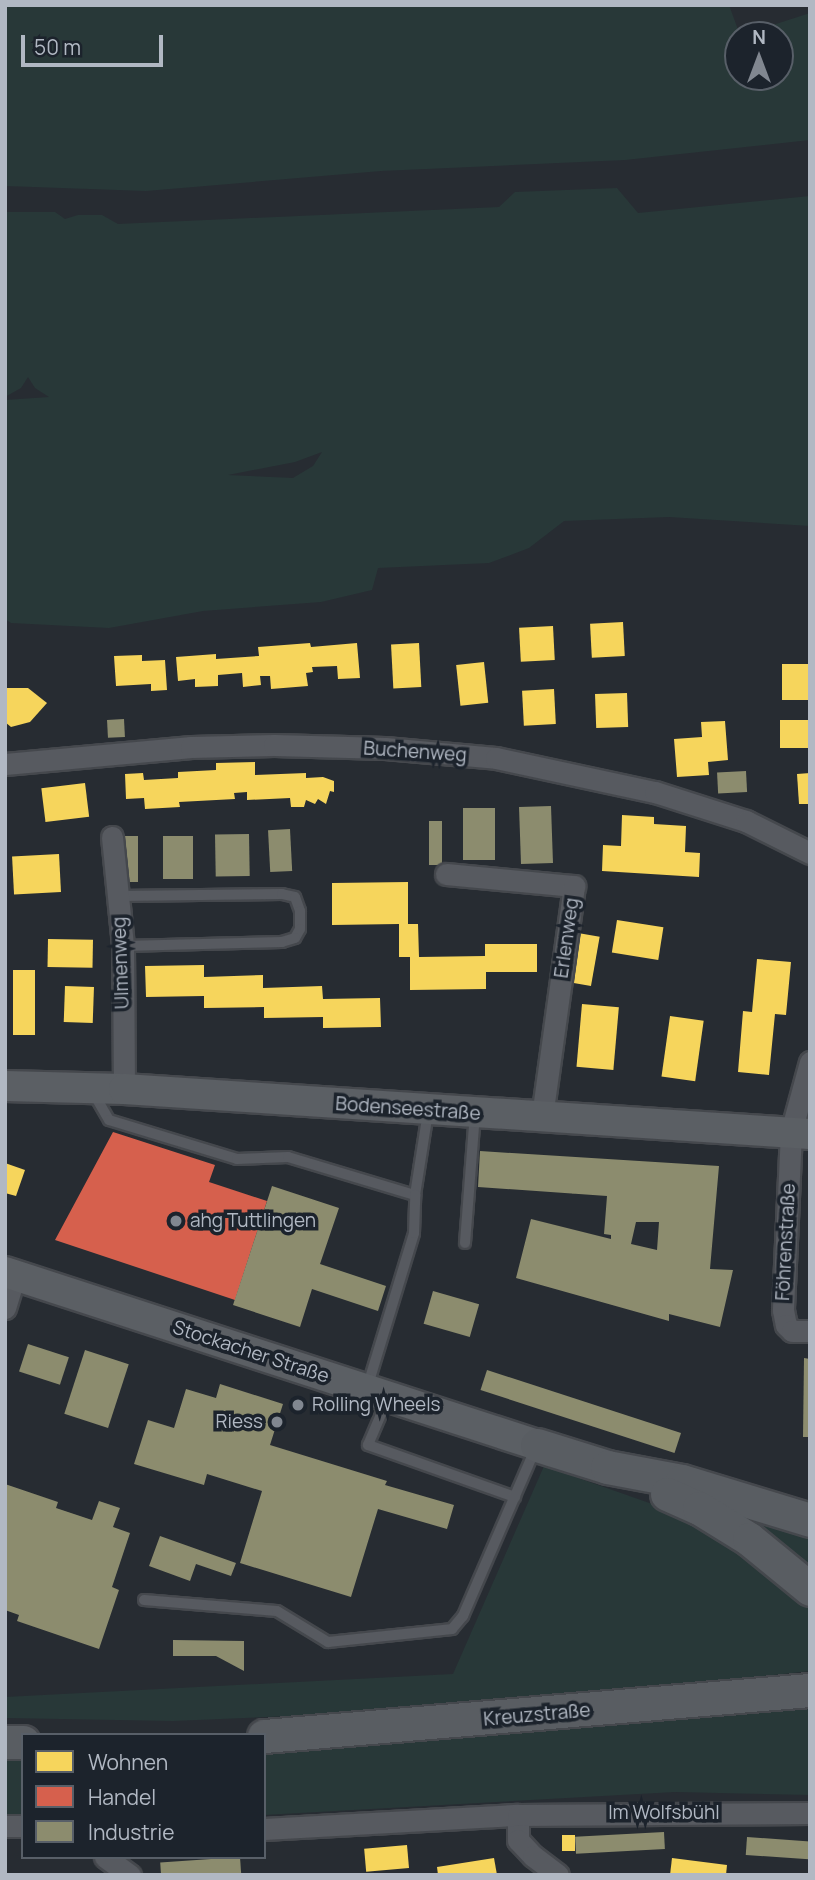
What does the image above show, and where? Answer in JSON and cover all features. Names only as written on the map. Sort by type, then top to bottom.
[{"type":"main road","points":[[537,1445],[607,1467],[699,1508],[749,1539],[810,1588]]},
{"type":"main road","points":[[607,1467],[682,1481],[810,1520]]},
{"type":"main road","name":"Kreuzstraße","points":[[266,1737],[810,1690]]},
{"type":"street","name":"Buchenweg","points":[[5,764],[191,747],[274,745],[385,748],[496,758],[655,792],[746,821],[810,853]]},
{"type":"street","name":"Ulmenweg","points":[[112,837],[123,946],[124,1089]]},
{"type":"street","name":"Erlenweg","points":[[446,874],[574,886],[542,1118]]},
{"type":"street","points":[[800,1133],[810,1062]]},
{"type":"street","name":"Bodenseestraße","points":[[5,1086],[124,1089],[800,1133]]},
{"type":"street","name":"Föhrenstraße","points":[[800,1133],[783,1310],[786,1325],[792,1331],[810,1331]]},
{"type":"street","points":[[5,1308],[10,1273]]},
{"type":"street","name":"Stockacher Straße","points":[[10,1273],[537,1445]]},
{"type":"street","name":"Im Wolfsbühl","points":[[266,1829],[518,1815],[810,1813]]},
{"type":"street","points":[[518,1815],[518,1840],[533,1856],[558,1875]]},
{"type":"street","points":[[108,1859],[130,1875]]},
{"type":"lane","points":[[119,896],[282,894],[295,897],[300,911],[300,929],[295,938],[282,942],[123,946]]},
{"type":"lane","points":[[90,1088],[109,1119],[237,1159],[288,1157],[415,1195]]},
{"type":"lane","points":[[428,1110],[415,1195],[414,1233],[368,1445],[515,1497]]},
{"type":"lane","points":[[466,1243],[474,1113]]},
{"type":"lane","points":[[144,1600],[277,1611],[328,1642],[452,1629],[463,1616],[537,1445]]},
{"type":"shaded area","points":[[5,5],[729,5],[735,21],[724,21],[724,91],[794,91],[794,21],[785,21],[810,13],[810,140],[625,160],[381,171],[146,191],[5,186]]},
{"type":"shaded area","points":[[617,188],[638,213],[810,196],[810,526],[669,517],[564,521],[529,548],[489,563],[378,568],[372,590],[321,602],[203,611],[109,628],[11,623],[5,619],[5,400],[49,397],[35,388],[28,377],[21,388],[5,397],[5,212],[55,212],[65,219],[78,215],[102,215],[118,224],[499,207],[515,192]],"holes":[[[322,452],[313,466],[293,478],[228,475],[295,462]]]},
{"type":"shaded area","points":[[544,1466],[675,1512],[740,1546],[810,1606],[810,1671],[458,1709],[173,1721],[5,1718],[5,1697],[453,1674]]},
{"type":"shaded area","points":[[750,1514],[810,1531],[810,1570],[787,1549],[750,1524]]},
{"type":"shaded area","points":[[810,1707],[810,1795],[675,1792],[266,1815],[266,1750]]},
{"type":"shaded area","points":[[5,1755],[21,1755],[21,1816],[5,1816]]},
{"type":"building: Wohnen","points":[[623,622],[625,656],[592,658],[590,624]]},
{"type":"building: Wohnen","points":[[553,626],[555,660],[521,662],[519,628]]},
{"type":"building: Wohnen","points":[[310,643],[311,647],[357,643],[360,678],[338,679],[337,666],[312,667],[313,672],[306,673],[308,686],[271,689],[270,676],[260,676],[261,685],[243,687],[242,673],[218,675],[218,686],[195,687],[195,679],[178,681],[176,657],[216,654],[216,659],[259,656],[258,647]]},
{"type":"building: Wohnen","points":[[419,643],[421,687],[393,688],[391,644]]},
{"type":"building: Wohnen","points":[[142,655],[142,661],[165,660],[167,690],[151,691],[151,684],[116,686],[114,656]]},
{"type":"building: Wohnen","points":[[484,662],[488,703],[460,706],[456,665]]},
{"type":"building: Wohnen","points":[[782,664],[810,664],[810,700],[782,700]]},
{"type":"building: Wohnen","points":[[5,688],[28,688],[47,703],[30,722],[11,727],[5,722]]},
{"type":"building: Wohnen","points":[[554,689],[556,724],[524,726],[522,691]]},
{"type":"building: Wohnen","points":[[627,693],[628,727],[596,728],[595,694]]},
{"type":"building: Wohnen","points":[[780,720],[810,720],[810,748],[780,748]]},
{"type":"building: Wohnen","points":[[725,721],[728,760],[708,762],[709,775],[677,777],[674,739],[702,737],[701,722]]},
{"type":"building: Wohnen","points":[[255,762],[255,775],[306,773],[306,778],[323,777],[334,781],[334,792],[330,791],[326,804],[318,799],[315,804],[306,800],[304,807],[291,807],[290,798],[247,800],[247,792],[234,793],[235,799],[179,802],[180,807],[145,809],[144,798],[126,799],[125,774],[143,773],[144,780],[178,778],[178,772],[216,770],[216,763]]},
{"type":"building: Wohnen","points":[[810,773],[810,804],[799,804],[797,774]]},
{"type":"building: Wohnen","points":[[85,783],[89,817],[45,822],[41,788]]},
{"type":"building: Wohnen","points":[[622,815],[654,817],[654,824],[686,826],[685,852],[700,853],[699,877],[602,871],[603,845],[621,846]]},
{"type":"building: Wohnen","points":[[59,854],[61,892],[14,894],[12,856]]},
{"type":"building: Wohnen","points":[[408,882],[408,924],[418,924],[419,957],[485,956],[485,944],[537,944],[537,972],[486,972],[486,989],[410,990],[410,957],[399,957],[399,924],[332,925],[332,883]]},
{"type":"building: Wohnen","points":[[617,920],[663,927],[658,960],[612,953]]},
{"type":"building: Wohnen","points":[[578,933],[600,937],[591,986],[569,982]]},
{"type":"building: Wohnen","points":[[48,939],[93,940],[93,968],[48,967]]},
{"type":"building: Wohnen","points":[[757,959],[791,962],[786,1015],[775,1014],[769,1075],[738,1072],[743,1011],[752,1012]]},
{"type":"building: Wohnen","points":[[204,965],[204,977],[263,975],[263,988],[322,986],[323,999],[380,998],[381,1027],[323,1028],[323,1017],[264,1018],[264,1007],[204,1008],[204,996],[146,997],[145,966]]},
{"type":"building: Wohnen","points":[[13,970],[35,970],[35,1035],[13,1035]]},
{"type":"building: Wohnen","points":[[65,986],[94,987],[93,1023],[64,1022]]},
{"type":"building: Wohnen","points":[[582,1004],[619,1007],[613,1070],[577,1067]]},
{"type":"building: Wohnen","points":[[670,1016],[704,1021],[695,1081],[662,1076]]},
{"type":"building: Wohnen","points":[[5,1163],[25,1170],[16,1196],[5,1193]]},
{"type":"building: Wohnen","points":[[562,1835],[575,1835],[575,1851],[562,1851]]},
{"type":"building: Wohnen","points":[[407,1845],[409,1868],[366,1872],[364,1849]]},
{"type":"building: Wohnen","points":[[494,1858],[497,1875],[438,1875],[437,1867]]},
{"type":"building: Wohnen","points":[[672,1858],[727,1865],[726,1875],[670,1875]]},
{"type":"building: Handel","points":[[113,1132],[215,1165],[209,1182],[267,1201],[235,1300],[55,1240]]},
{"type":"building: Industrie","points":[[124,719],[125,737],[108,738],[107,720]]},
{"type":"building: Industrie","points":[[746,771],[747,792],[718,793],[717,773]]},
{"type":"building: Industrie","points":[[551,806],[553,863],[521,864],[519,807]]},
{"type":"building: Industrie","points":[[463,808],[495,808],[495,860],[463,860]]},
{"type":"building: Industrie","points":[[429,821],[442,821],[442,865],[429,865]]},
{"type":"building: Industrie","points":[[290,829],[292,871],[270,872],[268,830]]},
{"type":"building: Industrie","points":[[249,834],[250,876],[216,877],[215,835]]},
{"type":"building: Industrie","points":[[123,836],[138,836],[138,882],[123,882]]},
{"type":"building: Industrie","points":[[163,836],[193,836],[193,879],[163,879]]},
{"type":"building: Industrie","points":[[480,1151],[719,1166],[710,1269],[733,1270],[720,1327],[669,1314],[669,1321],[516,1278],[531,1219],[611,1239],[611,1235],[604,1234],[607,1196],[478,1187]],"holes":[[[636,1222],[659,1222],[657,1250],[631,1244]]]},
{"type":"building: Industrie","points":[[272,1186],[339,1208],[320,1264],[386,1286],[378,1311],[312,1289],[300,1327],[233,1305]]},
{"type":"building: Industrie","points":[[433,1291],[479,1304],[470,1337],[424,1324]]},
{"type":"building: Industrie","points":[[28,1344],[69,1357],[60,1385],[19,1372]]},
{"type":"building: Industrie","points":[[85,1350],[129,1364],[108,1428],[64,1414]]},
{"type":"building: Industrie","points":[[804,1358],[810,1359],[810,1437],[803,1437]]},
{"type":"building: Industrie","points":[[487,1370],[681,1433],[675,1453],[481,1390]]},
{"type":"building: Industrie","points":[[220,1384],[283,1404],[270,1445],[387,1481],[385,1485],[454,1505],[447,1529],[378,1509],[351,1597],[240,1563],[262,1491],[207,1474],[204,1485],[134,1464],[148,1420],[174,1428],[186,1389],[216,1398]]},
{"type":"building: Industrie","points":[[5,1484],[58,1502],[56,1508],[92,1520],[99,1501],[120,1508],[113,1527],[130,1533],[112,1587],[119,1590],[99,1649],[17,1621],[19,1615],[5,1610]]},
{"type":"building: Industrie","points":[[160,1536],[236,1563],[231,1576],[196,1564],[190,1581],[149,1566]]},
{"type":"building: Industrie","points":[[173,1640],[244,1641],[244,1671],[216,1656],[173,1656]]},
{"type":"building: Industrie","points":[[664,1832],[665,1849],[576,1854],[575,1837]]},
{"type":"building: Industrie","points":[[747,1837],[810,1841],[809,1859],[746,1855]]},
{"type":"building: Industrie","points":[[240,1859],[241,1873],[161,1875],[160,1863]]},
{"type":"place","name":"ahg Tuttlingen","points":[[176,1221]]},
{"type":"place","name":"Rolling Wheels","points":[[298,1405]]},
{"type":"place","name":"Riess","points":[[277,1422]]}]
